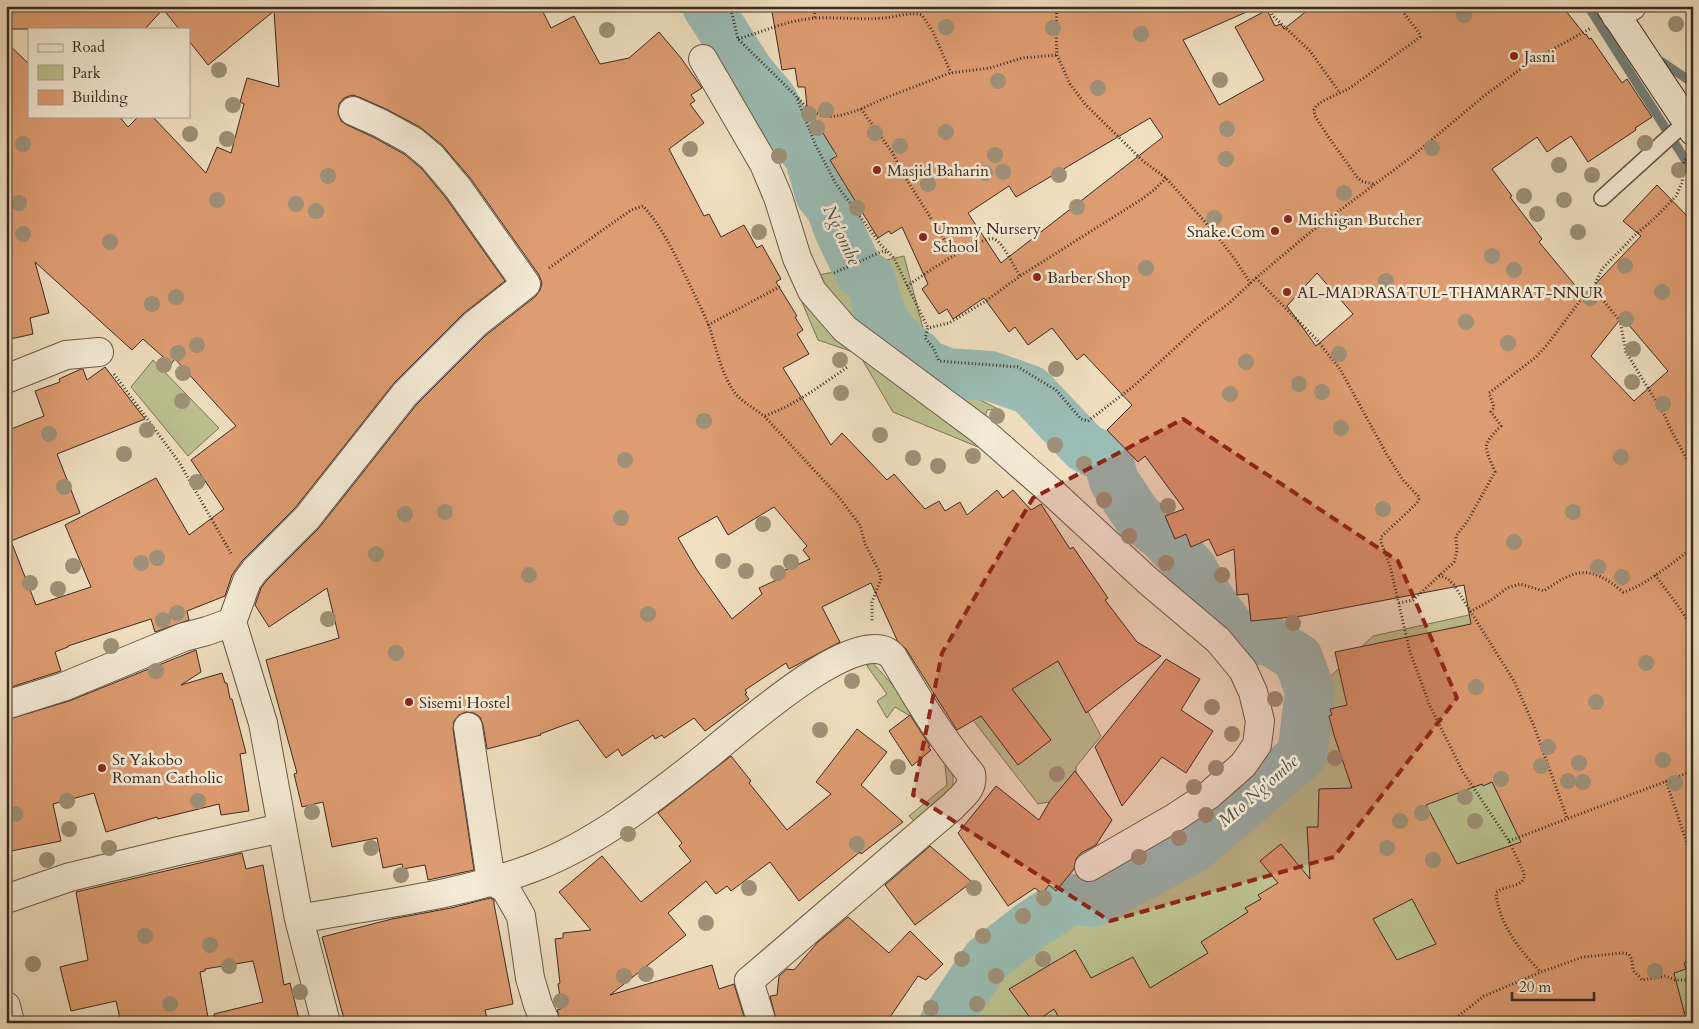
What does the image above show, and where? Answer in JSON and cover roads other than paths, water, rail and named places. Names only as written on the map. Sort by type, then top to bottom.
[{"type":"street","points":[[1619,9],[1689,136]]},
{"type":"street","points":[[703,59],[764,164],[778,197],[797,258],[814,279],[812,291],[845,329],[981,430],[1054,494],[1147,580],[1218,640],[1242,670],[1253,692],[1260,722],[1257,745],[1243,765],[1210,795],[1089,867]]},
{"type":"street","points":[[326,1023],[299,919],[263,723],[232,622],[247,581],[265,559],[308,518],[405,394],[475,324],[526,284],[458,188],[432,157],[413,141],[380,122],[353,111]]},
{"type":"street","points":[[6,380],[66,355],[98,352]]},
{"type":"street","points":[[6,705],[63,687],[184,637],[232,622]]},
{"type":"street","points":[[299,919],[436,895],[536,867],[625,817],[705,758],[786,692],[827,665],[857,652],[882,650],[893,658],[920,704],[952,752],[971,774],[970,785],[967,792],[953,806],[749,981],[762,1023]]},
{"type":"street","points":[[468,727],[491,881]]},
{"type":"street","points":[[6,898],[70,877],[282,828]]},
{"type":"street","points":[[491,881],[505,888],[521,916],[530,978],[538,1005],[546,1023]]},
{"type":"street","points":[[6,1006],[10,1023]]},
{"type":"lane","points":[[1602,198],[1689,136]]},
{"type":"waterway","name":"Mto Ng'ombe","points":[[707,6],[749,72],[772,99],[787,127],[810,159],[820,194],[831,208],[859,272],[870,278],[878,308],[887,325],[901,342],[918,355],[923,363],[947,373],[990,376],[1030,390],[1085,448],[1108,459],[1114,481],[1138,517],[1161,535],[1192,568],[1208,597],[1239,640],[1269,640],[1298,658],[1310,691],[1302,755],[1192,849],[1093,902],[1071,899],[1030,926],[986,960],[944,1023]]},
{"type":"waterway","points":[[1588,6],[1693,172]]},
{"type":"waterway","points":[[1662,62],[1693,83]]},
{"type":"place","name":"Jasni","points":[[1514,56]]},
{"type":"place","name":"Masjid Baharin","points":[[877,170]]},
{"type":"place","name":"Michigan Butcher","points":[[1288,219]]},
{"type":"place","name":"Snake.Com","points":[[1275,231]]},
{"type":"place","name":"Ummy Nursery School","points":[[923,237]]},
{"type":"place","name":"Barber Shop","points":[[1037,277]]},
{"type":"place","name":"AL-MADRASATUL-THAMARAT-NNUR","points":[[1287,292]]},
{"type":"place","name":"Sisemi Hostel","points":[[409,702]]},
{"type":"place","name":"St Yakobo Roman Catholic","points":[[102,768]]},
{"type":"water label","name":"Ng'ombe","points":[[842,235]]}]
